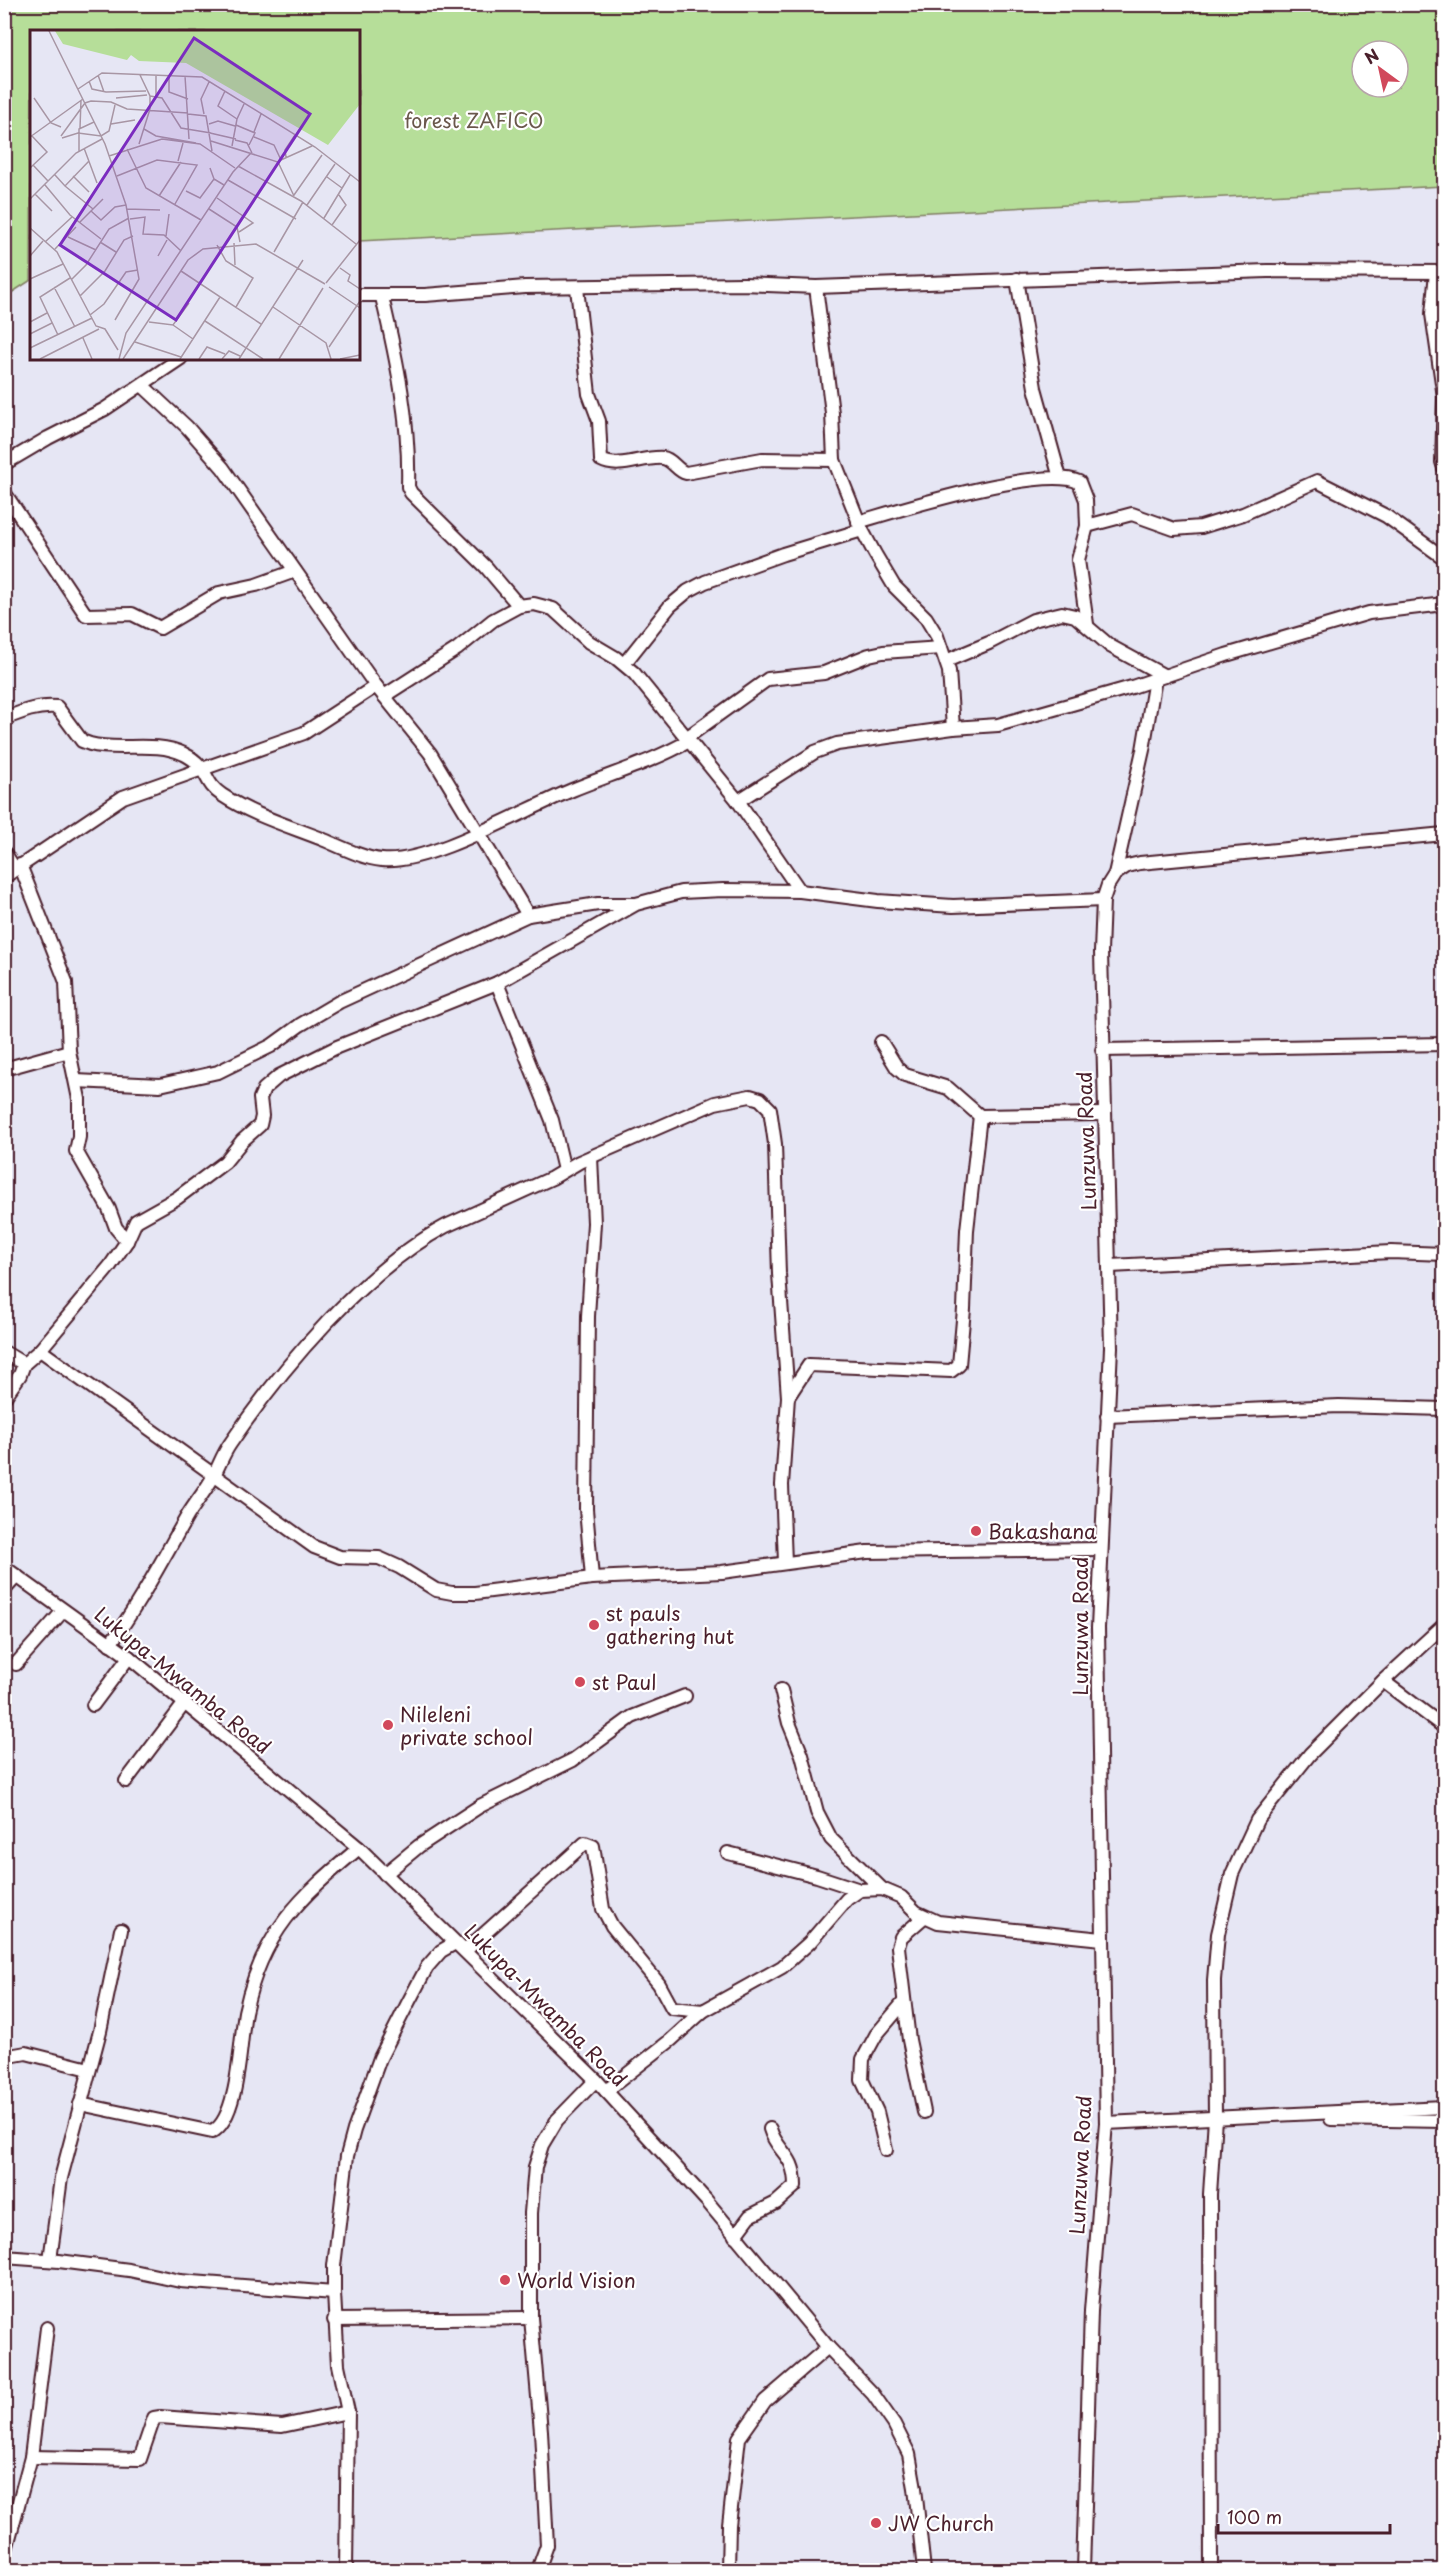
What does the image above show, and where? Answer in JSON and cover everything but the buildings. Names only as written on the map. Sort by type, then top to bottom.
[{"type":"street","points":[[360,295],[382,297],[525,287],[744,285],[816,287],[1017,279],[1105,279],[1267,271],[1440,272],[1432,314],[1444,397],[1442,462],[1444,468]]},
{"type":"street","points":[[1017,279],[1035,388],[1060,478]]},
{"type":"street","points":[[816,287],[832,412],[834,459],[860,526],[894,586],[926,618],[941,648],[946,661],[953,728]]},
{"type":"street","points":[[577,288],[589,394],[599,421],[601,460],[607,463],[626,463],[662,458],[686,473],[762,459],[834,459]]},
{"type":"street","points":[[382,297],[397,363],[406,420],[408,487],[411,493],[486,567],[519,606]]},
{"type":"street","points":[[4,464],[105,409],[178,360]]},
{"type":"street","points":[[142,385],[187,427],[223,468],[380,691],[430,753],[528,915]]},
{"type":"street","points":[[624,663],[670,606],[688,591],[705,582],[860,526],[968,492],[1060,478],[1071,478],[1083,487],[1087,525],[1077,560],[1087,624]]},
{"type":"street","points":[[1087,525],[1132,514],[1174,529],[1201,527],[1243,514],[1317,481],[1386,516],[1444,558]]},
{"type":"street","points":[[4,492],[86,615],[132,614],[160,628],[219,593],[256,585],[295,571]]},
{"type":"street","points":[[13,870],[116,801],[304,732],[450,654],[493,620],[519,606],[534,604],[553,609],[589,642],[624,663],[738,801],[800,891]]},
{"type":"street","points":[[738,801],[815,752],[837,744],[953,728],[998,725],[1160,678],[1256,645],[1369,612],[1444,604]]},
{"type":"street","points":[[946,661],[989,643],[1033,620],[1062,613],[1075,616],[1110,646],[1160,678]]},
{"type":"street","points":[[4,719],[22,711],[48,706],[57,707],[82,741],[90,744],[160,747],[185,755],[205,768],[211,786],[246,809],[379,860],[414,858],[570,790],[669,752],[768,679],[824,673],[869,655],[883,652],[941,648]]},
{"type":"street","name":"Lunzuwa Road","points":[[1083,2571],[1091,2312],[1106,2123],[1098,1628],[1111,1347],[1103,1114],[1103,900],[1115,874],[1160,678]]},
{"type":"street","points":[[1115,874],[1127,866],[1140,863],[1444,834]]},
{"type":"street","points":[[4,852],[66,982],[69,1051],[76,1081],[79,1137],[76,1150],[109,1209],[116,1228],[127,1241]]},
{"type":"street","points":[[4,1398],[20,1375],[24,1364],[40,1350],[110,1266],[127,1241],[136,1221],[177,1198],[225,1162],[242,1141],[260,1125],[262,1116],[260,1098],[264,1089],[279,1076],[337,1047],[497,982],[636,904],[681,892],[723,890],[800,891],[878,902],[953,906],[1103,900]]},
{"type":"street","points":[[76,1081],[160,1085],[218,1072],[271,1046],[306,1021],[339,1002],[528,915],[598,904],[636,904]]},
{"type":"street","points":[[497,982],[552,1120],[564,1170]]},
{"type":"street","points":[[881,1042],[897,1068],[905,1075],[948,1088],[980,1116],[1103,1114]]},
{"type":"street","points":[[1102,1050],[1444,1044]]},
{"type":"street","points":[[4,1069],[69,1051]]},
{"type":"street","points":[[110,1644],[134,1611],[189,1513],[213,1477],[228,1446],[266,1395],[333,1318],[369,1281],[421,1239],[661,1125],[731,1098],[750,1096],[760,1099],[770,1109],[775,1144],[779,1274],[788,1397],[782,1485],[785,1562]]},
{"type":"street","points":[[788,1397],[808,1365],[951,1371],[959,1365],[967,1230],[980,1116]]},
{"type":"street","points":[[591,1157],[594,1224],[588,1316],[586,1509],[592,1578]]},
{"type":"street","points":[[1110,1266],[1391,1252],[1444,1254]]},
{"type":"street","points":[[40,1350],[213,1477],[325,1553],[340,1557],[379,1558],[399,1567],[436,1590],[475,1593],[592,1578],[722,1572],[867,1552],[1100,1549]]},
{"type":"street","points":[[4,1352],[24,1364]]},
{"type":"street","points":[[1107,1416],[1339,1406],[1444,1409]]},
{"type":"street","name":"Lukupa-Mwamba Road","points":[[4,1567],[129,1657],[359,1848],[596,2080],[706,2200],[828,2347],[873,2394],[894,2424],[909,2454],[924,2571]]},
{"type":"street","points":[[4,1590],[17,1576]]},
{"type":"street","points":[[16,1664],[63,1611]]},
{"type":"street","points":[[1211,2571],[1210,2194],[1215,2118],[1214,1980],[1218,1934],[1232,1874],[1257,1820],[1310,1754],[1383,1681],[1444,1625]]},
{"type":"street","points":[[93,1705],[129,1657]]},
{"type":"street","points":[[1383,1681],[1444,1727]]},
{"type":"street","points":[[782,1690],[789,1723],[802,1755],[817,1812],[831,1839],[882,1889],[901,1897],[924,1917],[938,1922],[1102,1939]]},
{"type":"street","points":[[385,1874],[419,1846],[480,1806],[573,1760],[632,1717],[685,1696]]},
{"type":"street","points":[[126,1781],[184,1704]]},
{"type":"street","points":[[346,2571],[348,2412],[338,2365],[334,2320],[334,2266],[347,2156],[380,2058],[427,1967],[441,1951],[460,1947],[587,1842],[593,1846],[603,1909],[612,1926],[659,1984],[669,2006],[704,2011]]},
{"type":"street","points":[[81,2104],[212,2132],[219,2128],[228,2110],[245,2012],[254,1981],[275,1932],[308,1892],[359,1848]]},
{"type":"street","points":[[728,1853],[817,1876],[860,1890],[882,1889]]},
{"type":"street","points":[[606,2091],[672,2040],[704,2011],[782,1967],[809,1943],[847,1899],[860,1890]]},
{"type":"street","points":[[924,1917],[901,1937],[898,1947],[904,2002],[924,2112]]},
{"type":"street","points":[[50,2260],[61,2178],[81,2104],[121,1930]]},
{"type":"street","points":[[885,2150],[877,2112],[862,2080],[863,2059],[876,2035],[904,2002]]},
{"type":"street","points":[[4,2056],[26,2053],[89,2069]]},
{"type":"street","points":[[538,2571],[547,2545],[541,2430],[531,2318],[531,2213],[535,2167],[542,2145],[557,2120],[596,2080]]},
{"type":"street","points":[[1106,2123],[1444,2107]]},
{"type":"street","points":[[1215,2118],[1444,2121]]},
{"type":"street","points":[[735,2236],[750,2216],[776,2203],[795,2186],[795,2171],[789,2156],[772,2137],[770,2129]]},
{"type":"street","points":[[4,2257],[129,2270],[180,2281],[334,2293]]},
{"type":"street","points":[[334,2320],[531,2318]]},
{"type":"street","points":[[4,2557],[32,2457],[47,2328]]},
{"type":"street","points":[[728,2571],[729,2525],[739,2438],[765,2401],[828,2347]]},
{"type":"street","points":[[32,2457],[140,2459],[150,2425],[154,2418],[160,2417],[282,2426],[348,2412]]},
{"type":"green space","name":"forest ZAFICO","points":[[5,4],[1444,5],[1444,186],[360,241],[360,30],[30,30],[30,281],[5,297]]},
{"type":"place","name":"Bakashana","points":[[976,1531]]},
{"type":"place","name":"st pauls gathering hut","points":[[594,1625]]},
{"type":"place","name":"st Paul","points":[[580,1682]]},
{"type":"place","name":"Nileleni private school","points":[[388,1725]]},
{"type":"place","name":"World Vision","points":[[505,2280]]},
{"type":"place","name":"JW Church","points":[[876,2523]]}]
